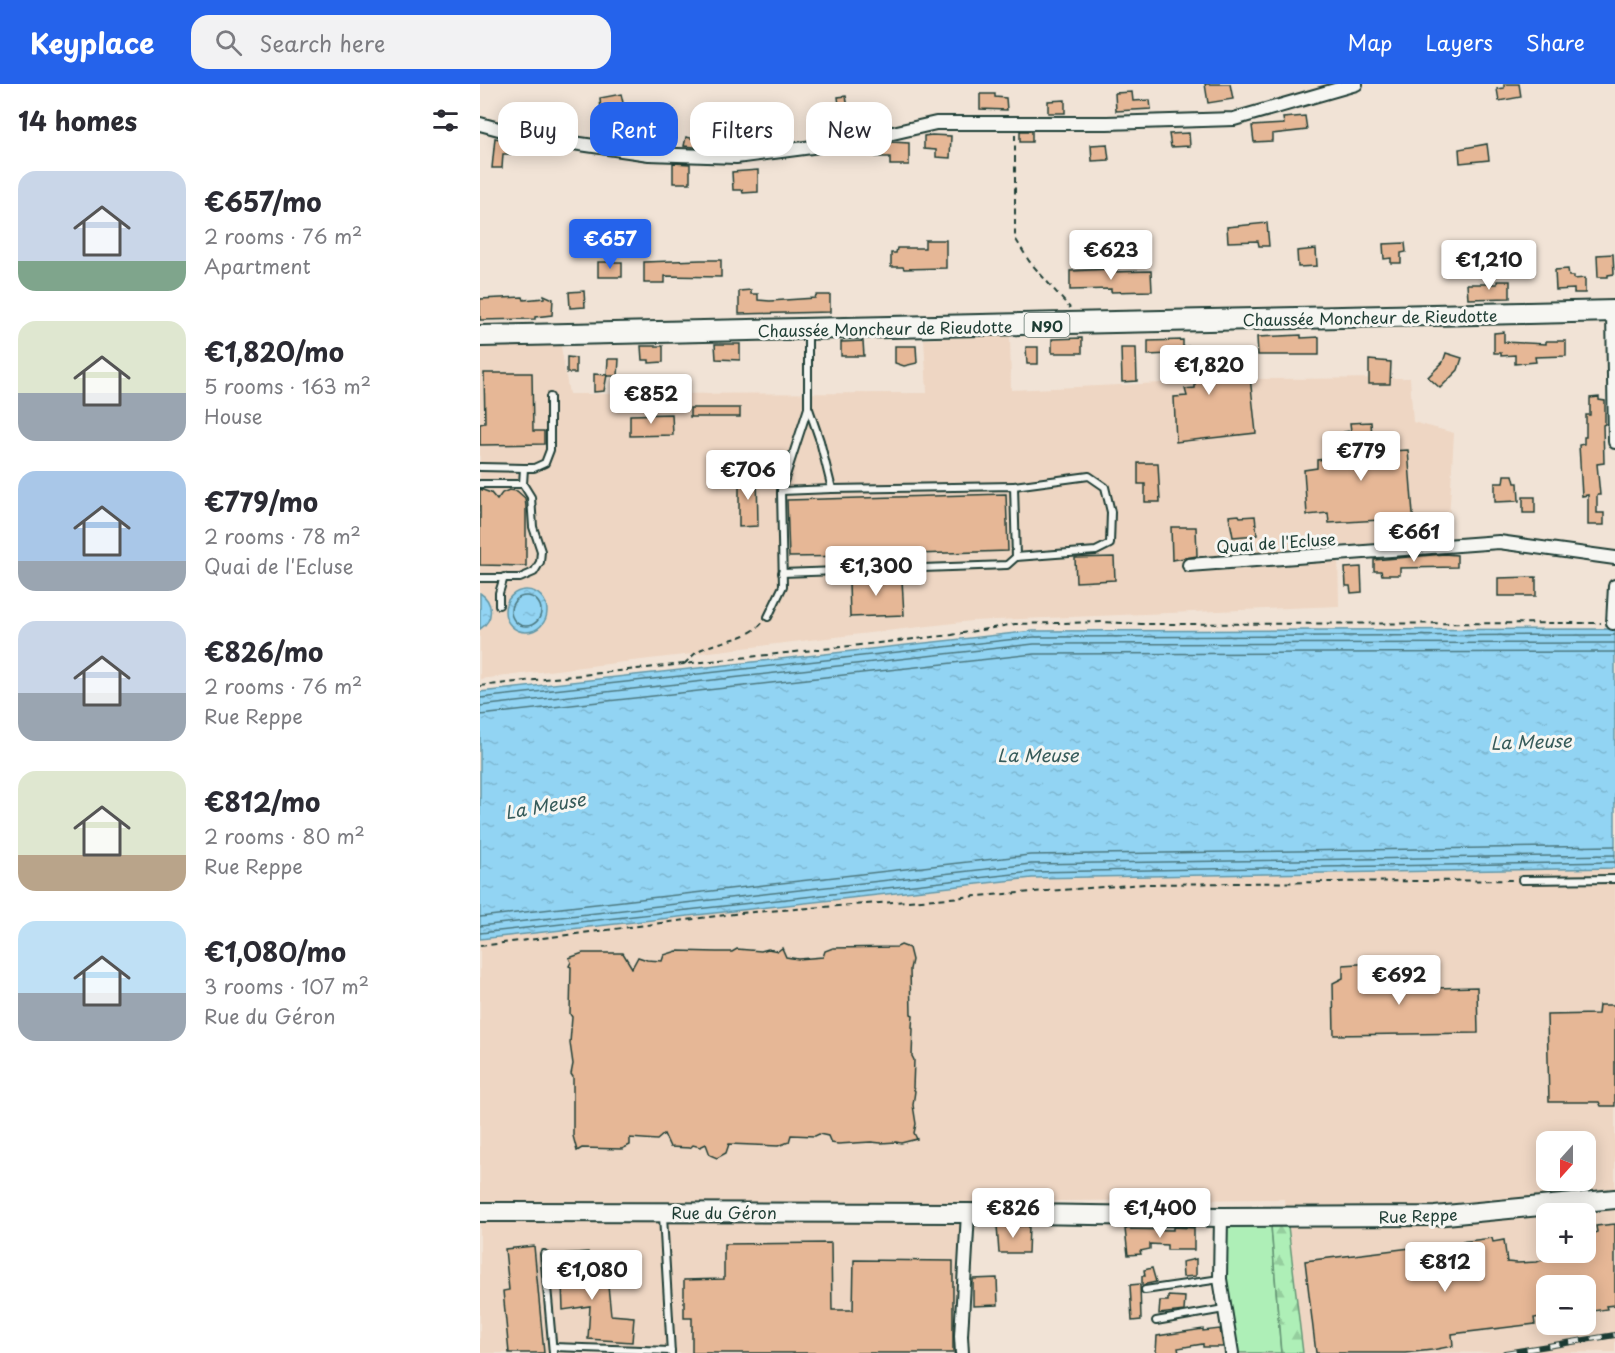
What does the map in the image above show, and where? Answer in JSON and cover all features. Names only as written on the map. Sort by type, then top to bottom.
[{"type":"main road","name":"Chaussée Moncheur de Rieudotte","points":[[480,336],[1614,311]]},
{"type":"main road","name":"Rue Reppe","points":[[968,1213],[1221,1218],[1435,1216],[1615,1199]]},
{"type":"main road","name":"Rue du Géron","points":[[480,1212],[968,1213]]},
{"type":"street","points":[[480,124],[525,136],[649,154],[736,157],[858,141],[936,123],[1107,123],[1234,119],[1356,84]]},
{"type":"street","points":[[1614,311],[1615,442]]},
{"type":"street","name":"Quai de l'Ecluse","points":[[1189,565],[1498,542],[1615,558]]},
{"type":"street","points":[[1613,623],[1615,586]]},
{"type":"street","points":[[962,1353],[960,1336],[968,1213]]},
{"type":"street","points":[[1221,1218],[1220,1279],[1232,1353]]},
{"type":"lane","points":[[768,617],[783,586],[781,491],[808,408],[808,330]]},
{"type":"lane","points":[[480,467],[534,468],[545,463],[550,450],[550,397]]},
{"type":"lane","points":[[808,408],[820,441],[832,489]]},
{"type":"lane","points":[[480,578],[520,578],[534,572],[540,562],[541,551],[533,527],[531,497],[523,484],[524,468]]},
{"type":"lane","points":[[781,491],[1014,486],[1089,476],[1105,487],[1111,512],[1110,544],[1096,551],[1016,557],[1007,565],[782,573]]},
{"type":"lane","points":[[480,484],[523,484]]},
{"type":"lane","points":[[1014,486],[1016,557]]},
{"type":"lane","points":[[499,605],[499,593],[504,577]]},
{"type":"lane","points":[[1522,880],[1615,879]]},
{"type":"lane","points":[[553,1350],[671,1352],[663,1212]]},
{"type":"lane","points":[[544,1254],[553,1350]]},
{"type":"lane","points":[[1145,1290],[1220,1279]]},
{"type":"lane","points":[[1156,1321],[1224,1309]]},
{"type":"lane","points":[[553,1350],[559,1353]]},
{"type":"path","points":[[1015,123],[1015,238],[1029,261],[1086,324]]},
{"type":"path","points":[[684,664],[699,650],[757,630],[768,617]]},
{"type":"path","points":[[480,686],[952,635],[1015,624],[1103,622],[1142,624],[1613,623]]},
{"type":"path","points":[[480,946],[741,913],[1146,884],[1522,880]]},
{"type":"shaded area","points":[[559,335],[569,394],[927,393],[924,339],[1010,335],[1011,390],[1248,379],[1410,378],[1413,422],[1454,433],[1448,538],[1338,546],[1339,606],[971,621],[480,679],[480,336]]},
{"type":"shaded area","points":[[1615,868],[1615,1352],[1303,1353],[1284,1199],[961,1202],[957,1353],[480,1353],[480,939],[1032,878]]},
{"type":"green space","points":[[1221,1225],[1271,1225],[1281,1353],[1232,1353]]},
{"type":"green space","points":[[1271,1225],[1288,1226],[1303,1353],[1281,1353]]},
{"type":"water","points":[[526,590],[541,596],[547,611],[541,626],[526,632],[511,626],[505,611],[511,596]]},
{"type":"water","points":[[480,593],[488,601],[490,616],[480,629]]},
{"type":"water","name":"La Meuse","points":[[1615,629],[1615,868],[1032,878],[480,939],[480,692],[1033,631]]},
{"type":"building","points":[[1205,84],[1230,84],[1233,99],[1208,103]]},
{"type":"building","points":[[1504,84],[1519,84],[1521,97],[1499,101],[1497,89],[1504,88]]},
{"type":"building","points":[[1132,92],[1133,101],[1150,100],[1151,109],[1116,111],[1115,93]]},
{"type":"building","points":[[621,94],[623,102],[600,102],[600,98]]},
{"type":"building","points":[[980,94],[995,94],[995,97],[1006,98],[1007,110],[980,109]]},
{"type":"building","points":[[846,96],[847,102],[839,102],[838,97]]},
{"type":"building","points":[[1065,100],[1065,113],[1048,113],[1048,101]]},
{"type":"building","points":[[1305,116],[1307,130],[1272,134],[1272,141],[1254,142],[1252,126],[1284,124],[1283,118]]},
{"type":"building","points":[[1020,131],[1032,131],[1032,142],[1020,142]]},
{"type":"building","points":[[1189,133],[1190,146],[1171,147],[1169,134]]},
{"type":"building","points":[[924,136],[951,136],[950,158],[936,157],[936,150],[924,149]]},
{"type":"building","points":[[686,137],[690,138],[690,147],[684,146]]},
{"type":"building","points":[[495,138],[498,139],[498,156],[503,156],[502,168],[492,168]]},
{"type":"building","points":[[892,142],[909,143],[909,165],[890,165],[890,157],[876,157],[892,156]]},
{"type":"building","points":[[1107,144],[1109,160],[1092,161],[1091,145]]},
{"type":"building","points":[[1487,144],[1489,160],[1460,163],[1459,149]]},
{"type":"building","points":[[673,163],[690,164],[690,183],[673,183]]},
{"type":"building","points":[[758,170],[758,192],[743,193],[742,190],[733,190],[732,172]]},
{"type":"building","points":[[1267,223],[1269,246],[1259,246],[1258,241],[1228,242],[1227,227]]},
{"type":"building","points":[[925,240],[946,240],[946,268],[891,267],[891,253],[896,253],[897,248],[925,248]]},
{"type":"building","points":[[1405,243],[1406,252],[1401,253],[1401,263],[1391,263],[1391,258],[1384,259],[1383,244]]},
{"type":"building","points":[[1316,249],[1317,266],[1298,267],[1297,251]]},
{"type":"building","points":[[1613,254],[1614,274],[1608,277],[1598,277],[1597,255]]},
{"type":"building","points":[[721,260],[721,277],[665,276],[665,283],[644,283],[644,262]]},
{"type":"building","points":[[598,262],[622,262],[622,277],[598,277]]},
{"type":"building","points":[[1110,269],[1111,272],[1151,271],[1152,291],[1070,290],[1070,271]]},
{"type":"building","points":[[1568,269],[1569,276],[1574,276],[1574,279],[1585,278],[1585,293],[1574,293],[1574,289],[1556,290],[1555,270]]},
{"type":"building","points":[[1497,281],[1510,281],[1510,298],[1468,299],[1467,284],[1497,284]]},
{"type":"building","points":[[751,290],[751,294],[758,294],[758,300],[770,301],[830,295],[830,312],[739,314],[739,291]]},
{"type":"building","points":[[584,291],[585,307],[570,308],[569,292]]},
{"type":"building","points":[[544,295],[553,299],[552,315],[535,317],[535,319],[480,320],[480,299],[523,297],[524,300],[544,298]]},
{"type":"building","points":[[1504,332],[1504,342],[1546,344],[1546,341],[1566,341],[1566,356],[1535,357],[1536,362],[1515,364],[1515,355],[1501,356],[1501,353],[1494,353],[1494,333]]},
{"type":"building","points":[[1301,335],[1301,338],[1319,337],[1319,355],[1258,355],[1257,337]]},
{"type":"building","points":[[1082,338],[1082,353],[1052,353],[1052,339]]},
{"type":"building","points":[[1183,340],[1183,347],[1203,345],[1204,360],[1229,359],[1231,379],[1250,377],[1256,433],[1176,442],[1174,397],[1187,396],[1185,389],[1195,388],[1195,370],[1188,369],[1188,361],[1170,361],[1170,354],[1148,355],[1148,341]]},
{"type":"building","points":[[863,341],[864,356],[841,356],[841,342]]},
{"type":"building","points":[[715,344],[740,344],[740,360],[716,359]]},
{"type":"building","points":[[641,346],[663,346],[663,362],[649,363],[649,360],[642,360]]},
{"type":"building","points":[[895,346],[916,346],[917,363],[904,366],[895,363]]},
{"type":"building","points":[[1026,347],[1038,347],[1038,364],[1027,364]]},
{"type":"building","points":[[1121,348],[1136,348],[1137,381],[1122,382]]},
{"type":"building","points":[[1446,353],[1462,358],[1458,370],[1440,388],[1428,377],[1443,362]]},
{"type":"building","points":[[567,357],[576,358],[576,373],[567,373]]},
{"type":"building","points":[[608,359],[619,359],[618,376],[607,376]]},
{"type":"building","points":[[1369,360],[1391,362],[1390,384],[1369,384]]},
{"type":"building","points":[[484,373],[532,373],[533,431],[544,431],[544,444],[480,445],[480,424],[485,423]]},
{"type":"building","points":[[594,374],[607,375],[604,391],[594,392]]},
{"type":"building","points":[[1599,397],[1599,400],[1605,401],[1605,424],[1603,425],[1604,463],[1597,464],[1600,495],[1597,495],[1597,513],[1604,513],[1604,525],[1588,525],[1588,495],[1582,496],[1579,445],[1584,444],[1584,437],[1586,437],[1586,415],[1590,415],[1590,398]]},
{"type":"building","points":[[690,408],[740,408],[740,417],[690,417]]},
{"type":"building","points":[[672,414],[673,435],[630,436],[630,415]]},
{"type":"building","points":[[1371,422],[1373,452],[1408,450],[1414,527],[1381,530],[1380,520],[1329,523],[1328,513],[1307,515],[1304,470],[1317,468],[1317,460],[1325,459],[1324,442],[1344,440],[1344,432],[1351,431],[1350,423]]},
{"type":"building","points":[[1138,463],[1158,463],[1160,502],[1145,502],[1145,484],[1138,484]]},
{"type":"building","points":[[757,474],[758,526],[739,527],[739,475]]},
{"type":"building","points":[[1504,475],[1513,475],[1515,483],[1518,483],[1519,501],[1495,502],[1495,483],[1503,483]]},
{"type":"building","points":[[480,489],[491,493],[497,500],[502,493],[509,490],[517,491],[525,498],[526,566],[480,565]]},
{"type":"building","points":[[1006,494],[1008,551],[885,555],[886,564],[861,565],[861,556],[789,557],[787,500]]},
{"type":"building","points":[[1523,497],[1535,497],[1535,513],[1523,513]]},
{"type":"building","points":[[1239,515],[1240,517],[1255,516],[1257,535],[1233,537],[1229,516]]},
{"type":"building","points":[[1171,527],[1196,527],[1197,556],[1172,560]]},
{"type":"building","points":[[1457,555],[1457,567],[1400,568],[1400,575],[1382,575],[1381,571],[1374,571],[1374,560]]},
{"type":"building","points":[[1114,557],[1115,580],[1076,582],[1075,558]]},
{"type":"building","points":[[1361,567],[1362,592],[1351,593],[1350,586],[1346,586],[1345,568]]},
{"type":"building","points":[[862,575],[887,575],[887,581],[902,580],[904,615],[850,617],[849,582],[862,581]]},
{"type":"building","points":[[1536,577],[1536,596],[1498,596],[1498,578]]},
{"type":"building","points":[[901,945],[909,948],[912,960],[910,969],[911,1014],[913,1015],[912,1056],[915,1091],[913,1105],[916,1124],[914,1133],[917,1139],[901,1143],[838,1144],[831,1143],[828,1136],[819,1134],[815,1136],[791,1135],[789,1142],[778,1146],[729,1144],[726,1153],[717,1158],[710,1155],[706,1144],[700,1147],[693,1145],[690,1148],[670,1147],[664,1134],[657,1140],[630,1138],[630,1145],[622,1149],[582,1148],[577,1151],[573,1136],[573,1077],[571,1074],[573,1064],[570,1043],[571,967],[569,966],[571,962],[569,958],[583,953],[623,953],[632,968],[638,957],[662,961],[664,955],[677,951],[732,952],[737,949],[761,951],[768,949],[778,951],[782,948],[786,957],[798,959],[823,957],[825,951],[833,948],[897,947]]},
{"type":"building","points":[[1390,962],[1391,989],[1477,987],[1478,1033],[1334,1035],[1333,983],[1343,978],[1343,965]]},
{"type":"building","points":[[1599,1005],[1615,1005],[1615,1106],[1601,1106],[1599,1102],[1549,1102],[1547,1015],[1598,1014]]},
{"type":"building","points":[[1615,1224],[1615,1305],[1606,1306],[1607,1309],[1596,1311],[1596,1275],[1536,1275],[1535,1324],[1452,1334],[1453,1346],[1432,1350],[1405,1353],[1316,1353],[1305,1261],[1492,1238],[1493,1242],[1504,1240],[1507,1262],[1596,1263],[1596,1226]]},
{"type":"building","points":[[997,1226],[1029,1226],[1028,1253],[999,1253]]},
{"type":"building","points":[[1173,1227],[1194,1228],[1194,1250],[1167,1250],[1167,1245],[1150,1244],[1150,1249],[1140,1251],[1141,1254],[1128,1255],[1125,1229],[1173,1230]]},
{"type":"building","points":[[831,1243],[832,1310],[853,1310],[854,1260],[953,1261],[953,1353],[692,1353],[692,1318],[684,1318],[684,1280],[724,1279],[724,1244]]},
{"type":"building","points":[[534,1246],[544,1353],[509,1353],[503,1291],[509,1290],[505,1249]]},
{"type":"building","points":[[588,1252],[591,1288],[608,1286],[611,1315],[634,1317],[632,1342],[588,1339],[590,1306],[563,1310],[561,1254]]},
{"type":"building","points":[[1196,1259],[1196,1276],[1183,1277],[1182,1262]]},
{"type":"building","points":[[1152,1268],[1156,1282],[1142,1285],[1144,1270]]},
{"type":"building","points":[[997,1278],[998,1305],[973,1306],[973,1279]]},
{"type":"building","points":[[1140,1284],[1141,1320],[1132,1321],[1130,1285]]},
{"type":"building","points":[[1168,1296],[1185,1297],[1184,1311],[1159,1314],[1160,1301],[1168,1301]]},
{"type":"building","points":[[1203,1329],[1203,1331],[1220,1329],[1223,1347],[1203,1347],[1203,1344],[1178,1348],[1179,1353],[1156,1353],[1157,1336]]},
{"type":"railway","points":[[1505,1353],[1615,1335]]}]
